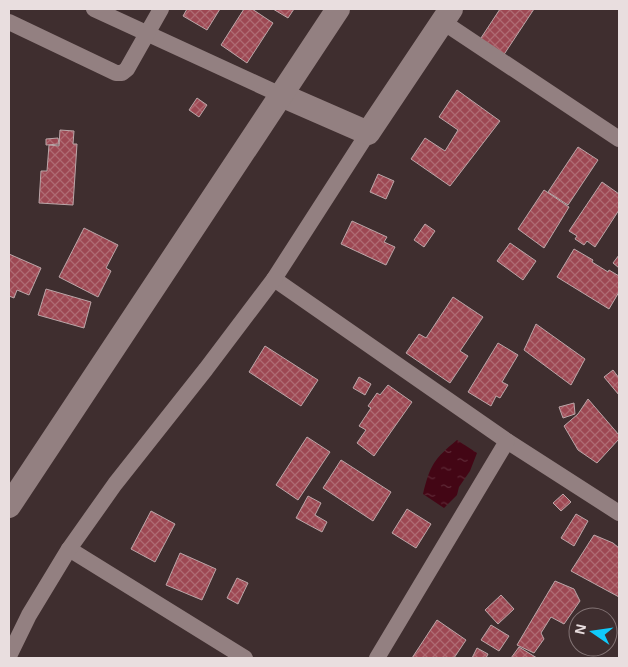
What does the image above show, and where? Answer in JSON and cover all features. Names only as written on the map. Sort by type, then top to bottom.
[{"type":"main road","points":[[9,506],[338,9]]},
{"type":"main road","points":[[281,95],[368,133],[447,15]]},
{"type":"street","points":[[94,9],[281,95]]},
{"type":"street","points":[[9,22],[116,73],[126,69],[161,9]]},
{"type":"street","points":[[447,15],[619,139]]},
{"type":"street","points":[[9,656],[29,615],[69,549],[115,484],[274,279],[368,133]]},
{"type":"street","points":[[274,279],[507,441],[619,513]]},
{"type":"street","points":[[377,658],[507,441]]},
{"type":"street","points":[[69,549],[245,658]]},
{"type":"water","points":[[457,440],[477,453],[470,471],[459,487],[457,495],[444,508],[423,494],[434,463]]},
{"type":"building","points":[[187,9],[220,9],[207,30],[183,16]]},
{"type":"building","points":[[244,9],[252,9],[273,23],[247,63],[221,45]]},
{"type":"building","points":[[273,9],[294,9],[288,18]]},
{"type":"building","points":[[500,9],[534,9],[503,56],[479,41]]},
{"type":"building","points":[[457,90],[500,121],[450,186],[411,159],[425,138],[445,151],[458,130],[439,117]]},
{"type":"building","points":[[197,98],[207,105],[199,117],[189,110]]},
{"type":"building","points":[[60,130],[74,131],[73,144],[77,144],[73,205],[39,203],[41,171],[47,171],[49,145],[59,146]]},
{"type":"building","points":[[58,138],[59,144],[46,145],[46,139]]},
{"type":"building","points":[[578,147],[598,160],[568,205],[548,192]]},
{"type":"building","points":[[378,174],[394,181],[386,199],[370,192]]},
{"type":"building","points":[[602,182],[619,194],[619,210],[595,247],[587,241],[584,245],[575,239],[577,236],[569,231]]},
{"type":"building","points":[[544,190],[569,207],[544,248],[518,229]]},
{"type":"building","points":[[352,221],[387,237],[384,242],[395,247],[386,265],[341,244]]},
{"type":"building","points":[[425,224],[435,231],[424,247],[414,240]]},
{"type":"building","points":[[84,228],[118,245],[106,268],[111,271],[98,297],[59,277]]},
{"type":"building","points":[[510,243],[536,261],[523,280],[497,261]]},
{"type":"building","points":[[574,249],[593,260],[592,262],[608,272],[609,270],[619,276],[619,292],[609,309],[557,277]]},
{"type":"building","points":[[9,254],[41,268],[29,295],[17,290],[14,298],[9,296]]},
{"type":"building","points":[[619,255],[619,268],[613,263]]},
{"type":"building","points":[[46,289],[91,302],[84,328],[38,315]]},
{"type":"building","points":[[453,297],[483,317],[460,351],[468,356],[450,383],[406,353],[419,334],[426,338]]},
{"type":"building","points":[[536,324],[585,359],[571,385],[524,350]]},
{"type":"building","points":[[498,343],[518,355],[502,382],[508,385],[500,398],[496,396],[491,406],[468,392]]},
{"type":"building","points":[[265,346],[318,380],[301,406],[249,372]]},
{"type":"building","points":[[613,370],[619,378],[619,395],[604,377]]},
{"type":"building","points":[[359,377],[371,384],[365,395],[353,388]]},
{"type":"building","points":[[388,385],[412,402],[374,456],[357,443],[366,430],[359,426],[371,408],[368,406],[377,393],[380,395]]},
{"type":"building","points":[[588,399],[619,435],[619,439],[597,463],[578,450],[564,426],[578,414]]},
{"type":"building","points":[[574,403],[575,414],[563,418],[559,407]]},
{"type":"building","points":[[307,437],[330,452],[298,500],[276,485]]},
{"type":"building","points":[[341,460],[391,492],[373,521],[323,488]]},
{"type":"building","points":[[563,494],[571,502],[561,511],[553,503]]},
{"type":"building","points":[[308,496],[321,503],[315,515],[327,522],[322,532],[296,518]]},
{"type":"building","points":[[407,509],[431,524],[416,548],[392,533]]},
{"type":"building","points":[[151,511],[175,524],[155,562],[131,549]]},
{"type":"building","points":[[576,514],[588,521],[574,546],[561,538]]},
{"type":"building","points":[[594,535],[613,543],[619,548],[619,597],[571,571]]},
{"type":"building","points":[[180,553],[216,569],[202,600],[166,585]]},
{"type":"building","points":[[237,578],[248,583],[238,604],[227,598]]},
{"type":"building","points":[[555,581],[574,589],[580,601],[576,607],[568,607],[568,618],[564,624],[551,617],[541,633],[544,639],[534,653],[517,645]]},
{"type":"building","points":[[501,595],[514,609],[498,624],[485,610]]},
{"type":"building","points":[[437,620],[466,640],[454,658],[412,658]]},
{"type":"building","points":[[491,625],[509,636],[499,651],[481,640]]},
{"type":"building","points":[[519,647],[537,658],[511,658]]},
{"type":"building","points":[[477,648],[488,654],[486,658],[472,658]]}]
